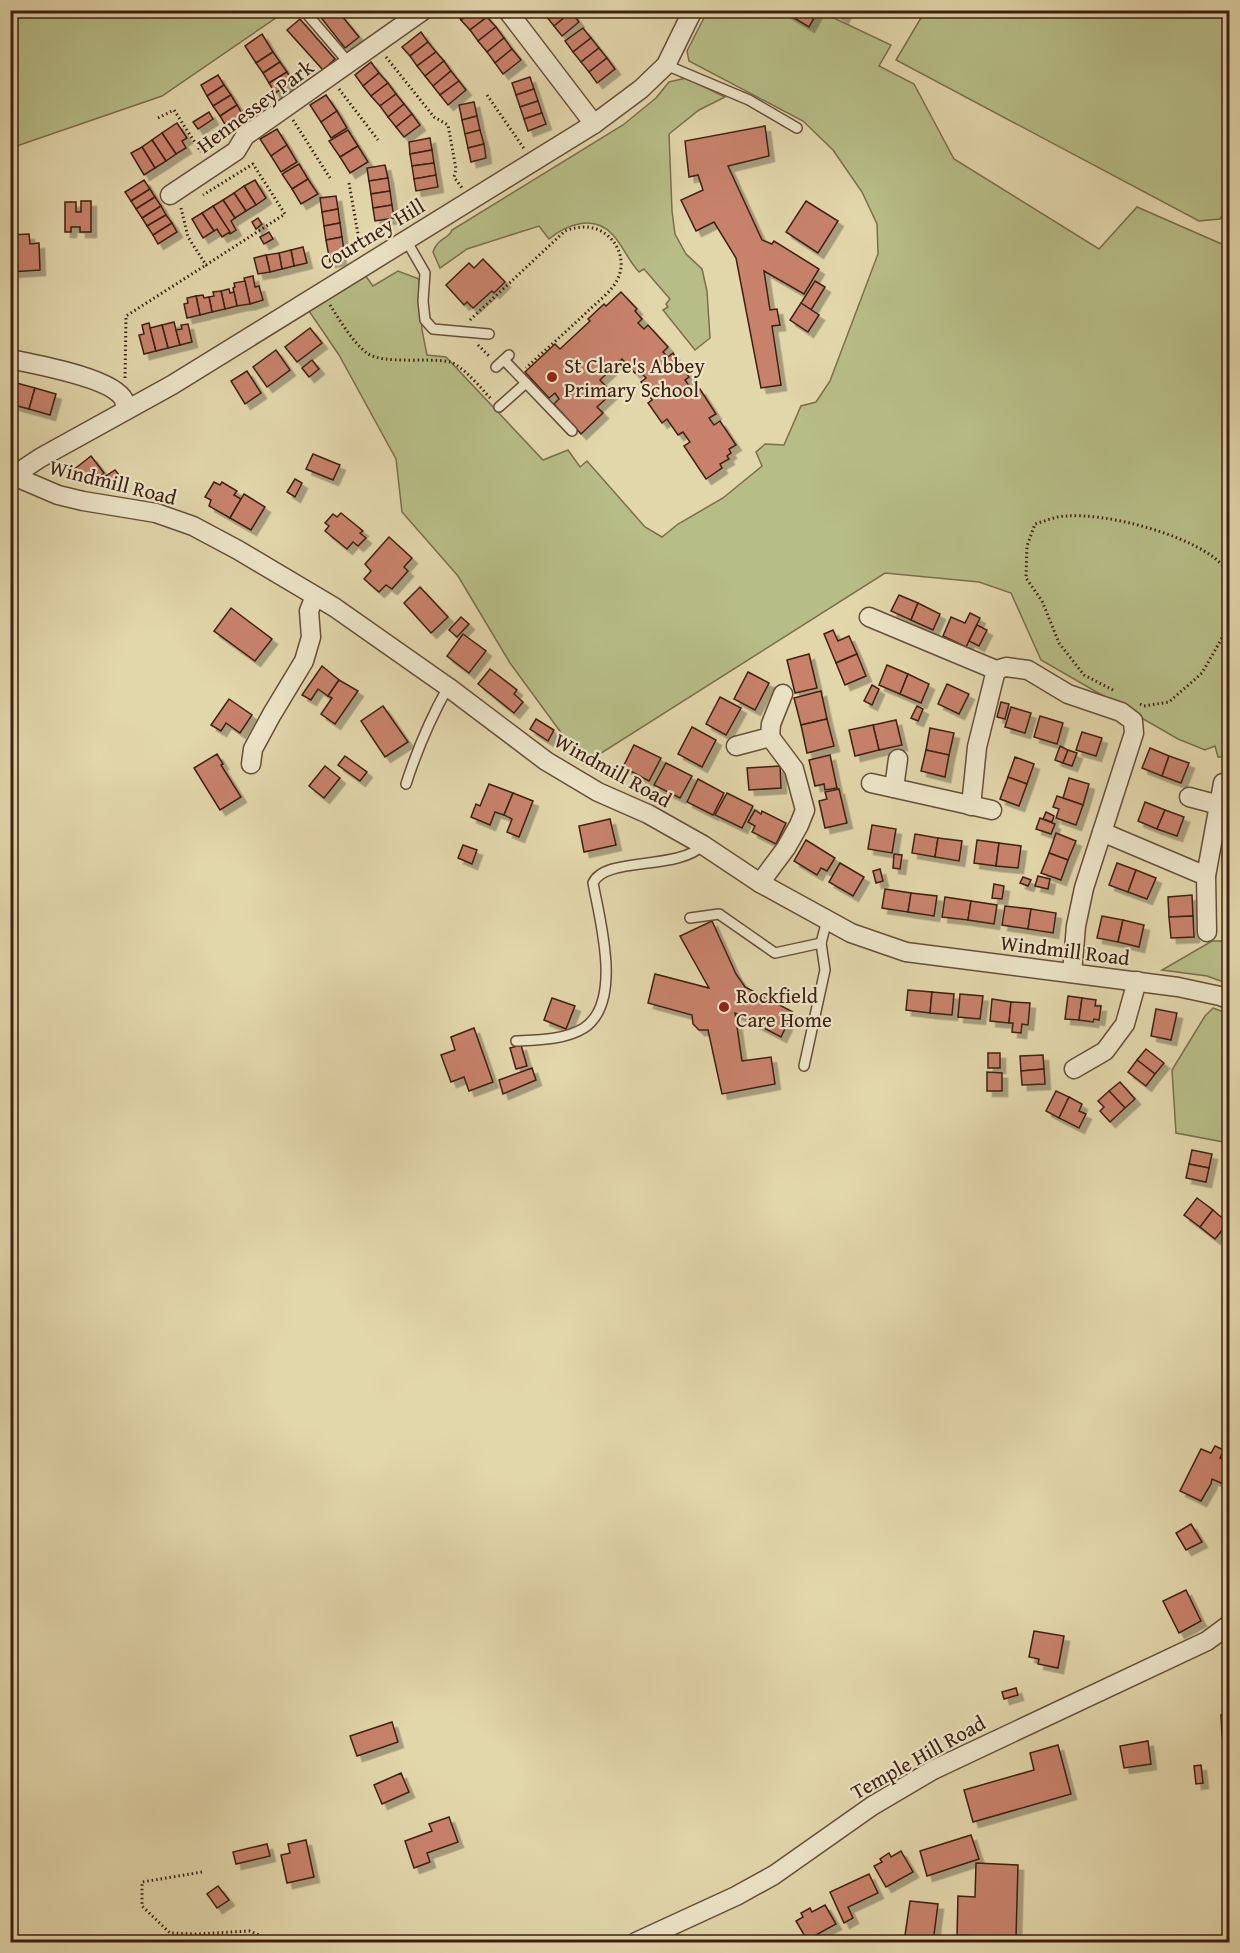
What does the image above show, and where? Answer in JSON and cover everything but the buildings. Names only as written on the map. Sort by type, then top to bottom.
[{"type":"street","name":"Hennessey Park","points":[[176,202],[236,151],[245,136],[424,10]]},
{"type":"street","points":[[507,10],[594,124]]},
{"type":"street","name":"Courtney Hill","points":[[14,475],[125,409],[172,385],[594,124],[641,89],[666,65],[692,11]]},
{"type":"street","points":[[10,359],[105,384],[124,400],[125,409]]},
{"type":"street","name":"Windmill Road","points":[[14,475],[58,495],[156,513],[193,526],[238,550],[315,596],[448,687],[546,761],[598,792],[648,814],[702,845],[760,883],[851,933],[906,952],[1178,987],[1230,1000]]},
{"type":"street","points":[[251,764],[253,749],[304,661],[312,637],[309,611],[315,596]]},
{"type":"street","points":[[869,617],[996,670],[1006,667],[1028,670],[1068,694],[1121,712],[1133,721],[1134,733],[1082,898],[1076,926],[1072,973]]},
{"type":"street","points":[[970,806],[977,747],[996,670]]},
{"type":"street","points":[[760,883],[786,848],[805,810],[794,769],[770,737],[771,724],[783,694]]},
{"type":"street","points":[[735,746],[770,737]]},
{"type":"street","points":[[894,788],[898,759]]},
{"type":"street","points":[[871,783],[992,810]]},
{"type":"street","points":[[1207,932],[1206,876],[1223,783]]},
{"type":"street","points":[[1189,797],[1219,805]]},
{"type":"street","points":[[1102,832],[1206,876]]},
{"type":"street","points":[[1074,1069],[1105,1050],[1125,1023],[1137,981]]},
{"type":"street","name":"Temple Hill Road","points":[[636,1942],[736,1896],[774,1875],[872,1806],[933,1770],[1207,1641],[1230,1624]]},
{"type":"lane","points":[[307,14],[349,63]]},
{"type":"lane","points":[[666,65],[749,100],[797,128]]},
{"type":"lane","points":[[406,240],[425,273],[423,301],[425,320],[433,329],[489,334]]},
{"type":"lane","points":[[495,364],[506,357],[526,383],[572,431]]},
{"type":"lane","points":[[496,404],[526,383]]},
{"type":"lane","points":[[406,784],[428,722],[448,687]]},
{"type":"lane","points":[[516,1041],[571,1034],[595,1018],[601,1007],[607,977],[593,883],[597,875],[623,867],[675,860],[695,853],[702,845]]},
{"type":"lane","points":[[690,918],[719,914],[775,954],[821,943]]},
{"type":"lane","points":[[804,1066],[825,970],[821,943],[827,920]]},
{"type":"path","points":[[386,57],[434,117],[448,125],[456,169],[454,177],[463,190]]},
{"type":"path","points":[[336,86],[378,140]]},
{"type":"path","points":[[487,95],[525,151]]},
{"type":"path","points":[[158,118],[174,110],[201,152]]},
{"type":"path","points":[[291,116],[330,178]]},
{"type":"path","points":[[125,383],[126,316],[285,214],[253,164],[199,198]]},
{"type":"path","points":[[349,183],[359,240],[366,249]]},
{"type":"path","points":[[190,203],[176,202],[188,237],[206,265]]},
{"type":"path","points":[[470,320],[565,231],[591,227],[608,235],[614,241],[621,257],[617,281],[603,297],[525,369]]},
{"type":"path","points":[[320,292],[350,334],[368,354],[387,358],[452,362],[462,369],[496,404]]},
{"type":"path","points":[[471,343],[479,345],[495,364]]},
{"type":"path","points":[[1117,693],[1084,675],[1059,643],[1042,601],[1026,578],[1027,546],[1035,524],[1065,516],[1098,517],[1141,526],[1184,539],[1211,555],[1230,573]]},
{"type":"path","points":[[1135,701],[1144,706],[1169,702],[1202,673],[1222,638],[1230,611]]},
{"type":"path","points":[[202,1872],[142,1882],[142,1906],[170,1933],[250,1931],[274,1942]]},
{"type":"green space","points":[[708,10],[781,11],[809,26],[819,11],[891,45],[879,66],[914,84],[954,159],[1099,249],[1137,207],[1224,245],[1229,238],[1229,757],[1218,757],[1215,746],[1205,750],[1178,739],[1041,660],[1011,593],[979,582],[885,573],[584,764],[510,663],[458,576],[402,512],[396,459],[339,355],[309,311],[365,275],[373,286],[398,271],[419,279],[422,330],[427,355],[446,357],[543,460],[568,450],[580,467],[587,461],[645,527],[662,537],[678,524],[723,498],[762,466],[756,452],[765,444],[784,445],[801,406],[816,402],[830,381],[878,254],[877,224],[862,192],[833,150],[803,121],[689,61],[687,51]]},
{"type":"green space","points":[[10,11],[286,11],[162,96],[11,148]]},
{"type":"green space","points":[[925,11],[1229,11],[1230,204],[1220,219],[1199,221],[896,60]]},
{"type":"green space","points":[[686,78],[725,97],[699,110],[669,134],[675,234],[686,254],[702,269],[707,291],[710,338],[695,350],[663,310],[668,307],[666,304],[670,299],[644,269],[639,272],[612,234],[597,224],[571,226],[549,239],[539,226],[467,249],[440,268],[433,252],[452,230],[623,125],[656,98],[669,82]]},
{"type":"green space","points":[[1212,941],[1229,941],[1229,984],[1207,976],[1162,970]]},
{"type":"green space","points":[[1213,1008],[1229,1014],[1229,1143],[1176,1133],[1172,1070],[1205,1016]]},
{"type":"place","name":"St Clare's Abbey Primary School","points":[[552,377]]},
{"type":"place","name":"Rockfield Care Home","points":[[724,1007]]}]
